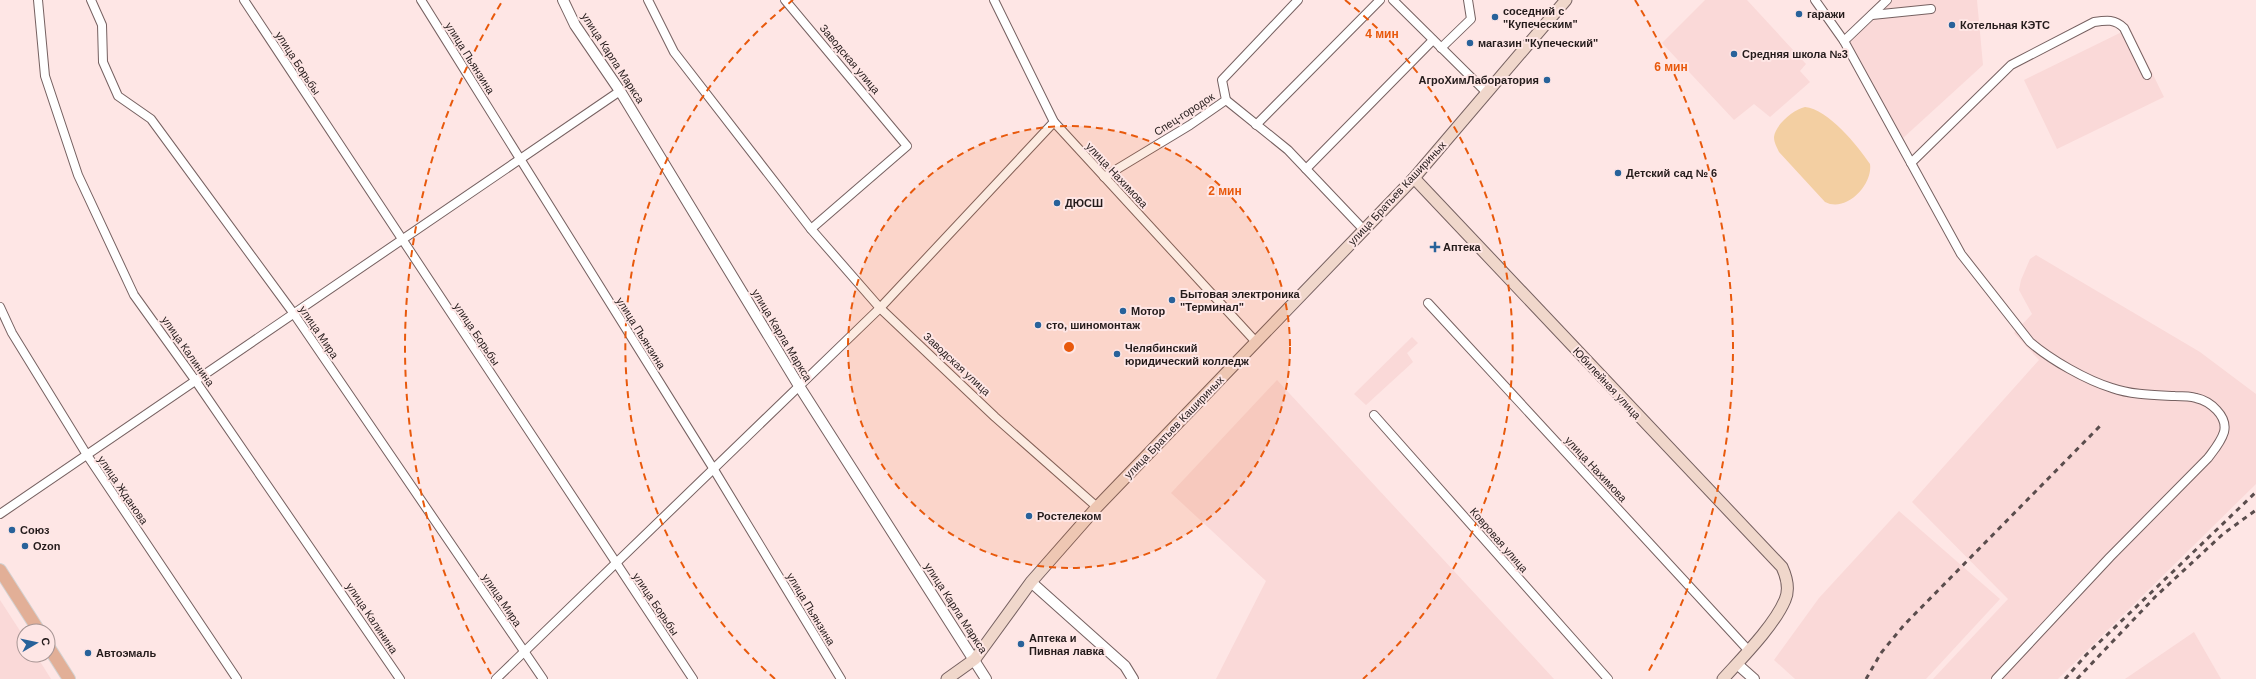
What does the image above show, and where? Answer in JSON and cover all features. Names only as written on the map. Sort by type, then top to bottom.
[{"type":"main road","name":"улица Братьев Кашириных","points":[[947,679],[975,659],[1031,582],[1097,507],[1414,178],[1566,0]]},
{"type":"main road","name":"Юбилейная улица","points":[[1414,178],[1782,568],[1787,579],[1787,593],[1776,616],[1749,651]]},
{"type":"main road","points":[[0,570],[34,623]]},
{"type":"main road","points":[[1722,679],[1749,651]]},
{"type":"main road","points":[[56,659],[69,679]]},
{"type":"street","name":"улица Калинина","points":[[38,0],[45,76],[78,175],[134,295],[195,380],[400,679]]},
{"type":"street","name":"улица Мира","points":[[91,0],[102,25],[103,62],[118,96],[151,119],[294,314],[543,679]]},
{"type":"street","name":"улица Борьбы","points":[[244,0],[693,679]]},
{"type":"street","name":"улица Пьянзина","points":[[420,0],[713,468],[841,679]]},
{"type":"street","name":"улица Карла Маркса","points":[[563,0],[575,24],[620,91],[799,386],[975,659],[986,679]]},
{"type":"street","name":"Заводская улица","points":[[648,0],[674,52],[811,229],[880,308],[1039,457],[1097,507]]},
{"type":"street","name":"Заводская улица","points":[[785,0],[907,146],[811,229]]},
{"type":"street","name":"улица Нахимова","points":[[994,0],[1054,122],[1256,342]]},
{"type":"street","name":"Спец-городок","points":[[1104,177],[1190,125],[1226,100],[1222,80],[1298,0]]},
{"type":"street","points":[[1256,125],[1380,0]]},
{"type":"street","points":[[1393,0],[1486,92]]},
{"type":"street","points":[[1441,48],[1471,19],[1468,0]]},
{"type":"street","points":[[1815,0],[1844,41],[1961,254],[2030,342],[2044,354],[2111,388],[2145,394],[2196,397],[2209,404],[2220,413],[2223,422],[2224,431],[2218,445],[2208,458],[2110,557],[1996,679]]},
{"type":"street","points":[[1844,41],[1887,0]]},
{"type":"street","points":[[1872,15],[1931,10]]},
{"type":"street","points":[[1911,163],[2011,65],[2094,22],[2108,20],[2118,22],[2124,28],[2147,75]]},
{"type":"street","points":[[1306,169],[1433,40]]},
{"type":"street","points":[[0,514],[620,91]]},
{"type":"street","points":[[1226,100],[1288,150],[1364,230]]},
{"type":"street","points":[[496,679],[880,308],[1054,122]]},
{"type":"street","name":"улица Нахимова","points":[[1428,303],[1749,651]]},
{"type":"street","name":"улица Жданова","points":[[0,307],[12,334],[87,455],[237,679]]},
{"type":"street","name":"Ковровая улица","points":[[1374,415],[1608,679]]},
{"type":"street","points":[[1031,582],[1125,666],[1133,679]]},
{"type":"street","points":[[1737,664],[1754,679]]},
{"type":"shaded area","name":"Средняя школа №3","points":[[1705,0],[1747,0],[1806,64],[1800,71],[1810,82],[1770,117],[1754,104],[1734,120],[1662,43]]},
{"type":"shaded area","points":[[1892,0],[1977,0],[1983,65],[1903,138],[1849,43]]},
{"type":"shaded area","points":[[2130,28],[2164,97],[2057,149],[2024,80]]},
{"type":"shaded area","points":[[1805,107],[1814,109],[1833,121],[1858,148],[1870,164],[1870,172],[1863,188],[1856,195],[1841,204],[1825,202],[1779,152],[1775,143],[1775,132],[1781,123],[1791,114]]},
{"type":"shaded area","points":[[2036,255],[2200,352],[2256,394],[2256,484],[2058,679],[1933,679],[2008,599],[1912,502],[2039,360],[2014,333],[2032,314],[2019,290],[2021,280],[2030,259]]},
{"type":"shaded area","points":[[1412,337],[1418,343],[1407,353],[1413,362],[1366,405],[1354,394]]},
{"type":"shaded area","points":[[1277,380],[1554,679],[1216,679],[1266,581],[1171,493]]},
{"type":"shaded area","points":[[1899,511],[2000,599],[1926,679],[1795,679],[1774,660],[1819,598]]},
{"type":"shaded area","points":[[0,600],[16,625],[16,663],[41,663],[51,679],[0,679]]},
{"type":"shaded area","points":[[2194,632],[2221,679],[2125,679]]},
{"type":"railway","points":[[1866,679],[1881,653],[1904,625],[2101,425]]},
{"type":"railway","points":[[2065,679],[2086,655],[2256,492]]},
{"type":"railway","points":[[2077,679],[2155,597],[2223,534],[2256,510]]},
{"type":"place","name":"гаражи","points":[[1799,14]]},
{"type":"place","name":"соседний с \"Купеческим\"","points":[[1495,17]]},
{"type":"place","name":"Котельная КЭТС","points":[[1952,25]]},
{"type":"place","name":"магазин \"Купеческий\"","points":[[1470,43]]},
{"type":"place","name":"Средняя школа №3","points":[[1734,54]]},
{"type":"place","name":"АгроХимЛаборатория","points":[[1547,80]]},
{"type":"place","name":"Детский сад № 6","points":[[1618,173]]},
{"type":"place","name":"ДЮСШ","points":[[1057,203]]},
{"type":"place","name":"Аптека","points":[[1435,247]]},
{"type":"place","name":"Бытовая электроника \"Терминал\"","points":[[1172,300]]},
{"type":"place","name":"Мотор","points":[[1123,311]]},
{"type":"place","name":"сто, шиномонтаж","points":[[1038,325]]},
{"type":"place","name":"Челябинский юридический колледж","points":[[1117,354]]},
{"type":"place","name":"Ростелеком","points":[[1029,516]]},
{"type":"place","name":"Союз","points":[[12,530]]},
{"type":"place","name":"Ozon","points":[[25,546]]},
{"type":"place","name":"Аптека и Пивная лавка","points":[[1021,644]]},
{"type":"place","name":"Автоэмаль","points":[[88,653]]}]
